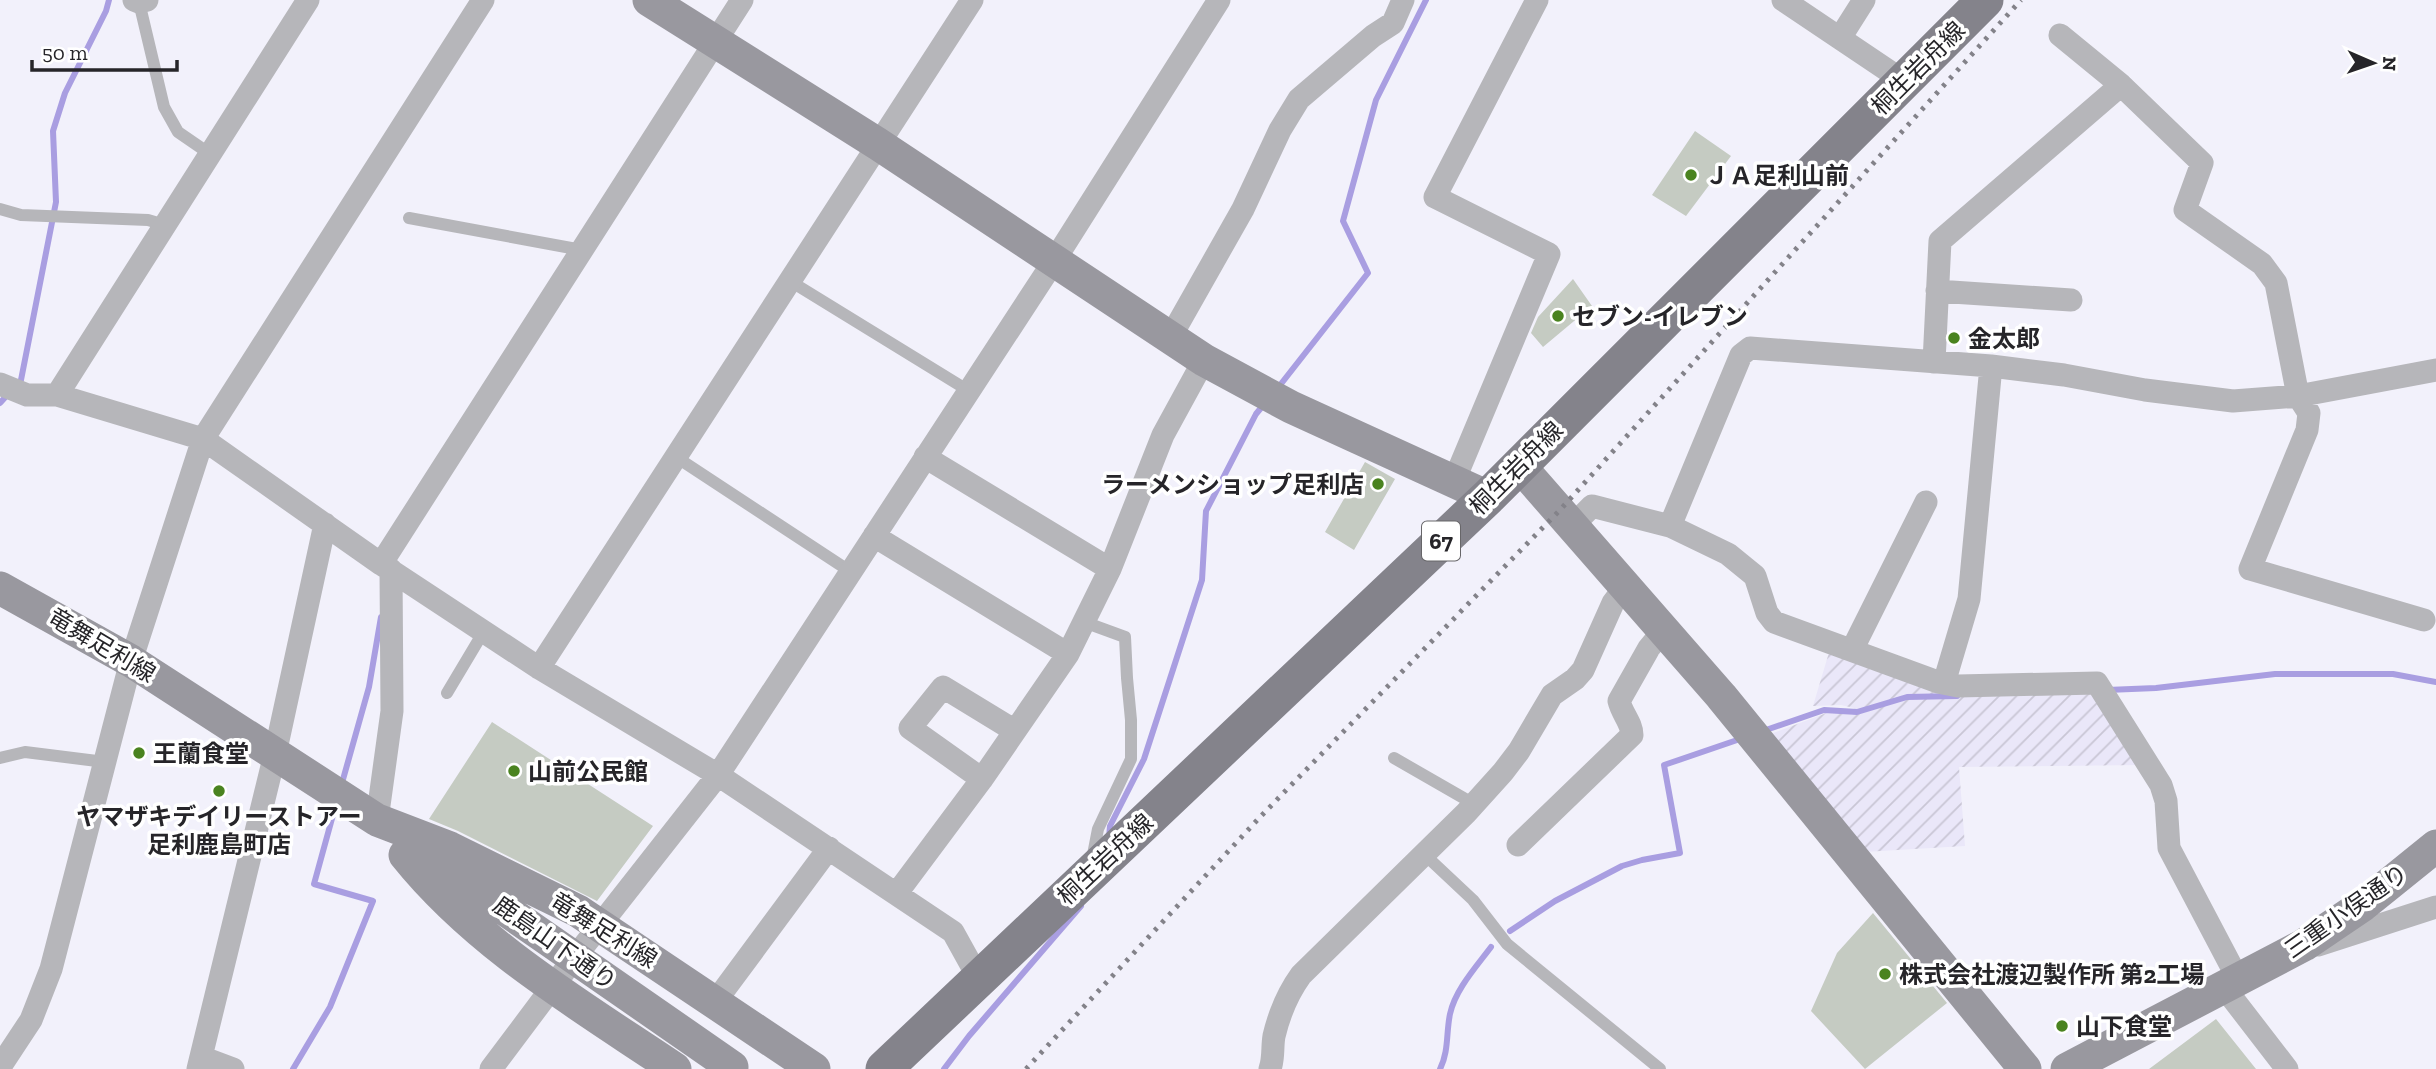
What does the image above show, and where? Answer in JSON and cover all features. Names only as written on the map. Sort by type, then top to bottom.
[{"type":"main road","name":"桐生岩舟線","points":[[884,1069],[1488,497],[1985,0]]},
{"type":"street","points":[[57,395],[308,0]]},
{"type":"street","points":[[0,1067],[31,1020],[51,969],[131,660],[203,439],[483,0]]},
{"type":"street","points":[[649,0],[878,144],[1204,360],[1291,407],[1488,497]]},
{"type":"street","points":[[377,820],[392,710],[386,567],[582,250],[742,0]]},
{"type":"street","points":[[539,668],[972,0]]},
{"type":"street","points":[[491,1069],[718,775],[1054,261],[1219,0]]},
{"type":"street","points":[[1170,338],[1243,209],[1280,130],[1299,99],[1373,36],[1393,23],[1403,0]]},
{"type":"street","points":[[1454,481],[1549,254],[1435,197],[1537,0]]},
{"type":"street","points":[[1783,0],[1905,82]]},
{"type":"street","points":[[1840,37],[1864,0]]},
{"type":"street","points":[[2060,35],[2122,85],[2202,163],[2185,210],[2262,264],[2276,283],[2298,396],[2309,414],[2307,430],[2249,569],[2424,620]]},
{"type":"street","points":[[1934,362],[1940,241],[2122,85]]},
{"type":"street","points":[[1937,291],[2071,300]]},
{"type":"street","points":[[1670,526],[1741,355],[1750,348],[1991,366],[2233,401],[2298,396],[2436,370]]},
{"type":"street","points":[[897,893],[982,779],[1068,654],[1110,569],[1163,435],[1204,360]]},
{"type":"street","points":[[1944,683],[1969,599],[1991,366]]},
{"type":"street","points":[[0,384],[27,395],[57,395],[203,439],[386,567],[539,668],[718,775],[897,893],[953,932],[979,979]]},
{"type":"street","points":[[925,457],[1110,569]]},
{"type":"street","points":[[1520,465],[1729,706],[2025,1069]]},
{"type":"street","points":[[1852,650],[1926,502]]},
{"type":"street","points":[[1573,526],[1592,506],[1670,526],[1728,554],[1755,576],[1766,613],[1774,622],[1944,683],[2097,682],[2161,785],[2169,848],[2231,983],[2287,1069]]},
{"type":"street","points":[[233,1069],[200,1063],[275,754],[325,524]]},
{"type":"street","points":[[874,536],[1068,654]]},
{"type":"street","points":[[1270,1069],[1282,1013],[1292,988],[1301,975],[1474,804],[1519,751],[1552,695],[1583,670],[1613,603],[1625,587]]},
{"type":"street","name":"竜舞足利線","points":[[0,588],[131,660],[377,820],[450,848],[578,911],[814,1069]]},
{"type":"street","points":[[1518,845],[1632,735],[1632,728],[1619,702],[1649,648],[1663,631]]},
{"type":"street","points":[[982,779],[909,728],[943,687],[1015,731]]},
{"type":"street","name":"竜舞足利線","points":[[377,820],[423,877],[503,951],[665,1066]]},
{"type":"street","name":"鹿島山下通り","points":[[377,820],[732,1067]]},
{"type":"street","name":"三重小俣通り","points":[[2067,1069],[2304,945],[2363,905],[2436,846]]},
{"type":"street","points":[[715,1002],[829,848]]},
{"type":"street","points":[[2304,945],[2328,943],[2436,907]]},
{"type":"lane","points":[[140,1],[164,107],[178,132],[210,154]]},
{"type":"lane","points":[[0,209],[21,215],[149,220],[165,225]]},
{"type":"lane","points":[[409,218],[582,250]]},
{"type":"lane","points":[[790,281],[969,391]]},
{"type":"lane","points":[[676,457],[851,572]]},
{"type":"lane","points":[[1084,622],[1125,636],[1131,720],[1131,760],[1098,829],[1090,873]]},
{"type":"lane","points":[[447,692],[484,631]]},
{"type":"lane","points":[[0,758],[25,752],[105,762]]},
{"type":"lane","points":[[1394,758],[1474,804]]},
{"type":"lane","points":[[1424,854],[1472,900],[1507,944],[1660,1069]]},
{"type":"shaded area","points":[[1830,649],[1953,691],[2093,688],[2143,765],[1959,767],[1965,846],[1864,852],[1768,735],[1829,712],[1853,715],[1854,708],[1841,705],[1813,706]]},
{"type":"building","name":"ＪＡ足利山前","points":[[1695,131],[1731,156],[1686,216],[1652,195]]},
{"type":"building","points":[[1573,279],[1592,306],[1543,347],[1531,333],[1538,317]]},
{"type":"building","points":[[1365,462],[1395,479],[1354,550],[1325,532]]},
{"type":"building","name":"山前公民館","points":[[492,722],[653,826],[597,901],[429,819]]},
{"type":"building","name":"株式会社渡辺製作所 第2工場","points":[[1873,913],[1947,1003],[1865,1069],[1811,1011],[1837,953]]},
{"type":"building","points":[[2216,1019],[2256,1069],[2149,1069]]},
{"type":"waterway","points":[[0,403],[21,380],[56,202],[53,131],[65,93],[109,0]]},
{"type":"waterway","points":[[1277,389],[1368,273],[1343,221],[1376,100],[1426,0]]},
{"type":"waterway","points":[[1109,838],[1110,826],[1144,759],[1202,580],[1206,511],[1256,414],[1265,403]]},
{"type":"waterway","points":[[342,783],[369,687],[381,617]]},
{"type":"waterway","points":[[2107,690],[2156,688],[2275,674],[2393,674],[2436,682]]},
{"type":"waterway","points":[[1763,731],[1824,710],[1857,712],[1907,697],[1957,696]]},
{"type":"waterway","points":[[1510,931],[1555,901],[1622,866],[1680,853],[1664,765],[1743,738]]},
{"type":"waterway","points":[[293,1069],[330,1007],[373,901],[314,884],[336,804]]},
{"type":"waterway","points":[[944,1069],[1081,906]]},
{"type":"waterway","points":[[1440,1069],[1456,996],[1491,947]]},
{"type":"railway","points":[[1026,1069],[1261,816],[1560,510],[2021,0]]},
{"type":"place","name":"ＪＡ足利山前","points":[[1691,175]]},
{"type":"place","name":"セブン-イレブン","points":[[1558,316]]},
{"type":"place","name":"金太郎","points":[[1954,338]]},
{"type":"place","name":"ラーメンショップ足利店","points":[[1378,484]]},
{"type":"place","name":"王蘭食堂","points":[[139,753]]},
{"type":"place","name":"山前公民館","points":[[514,771]]},
{"type":"place","name":"ヤマザキデイリーストアー 足利鹿島町店","points":[[219,791]]},
{"type":"place","name":"株式会社渡辺製作所 第2工場","points":[[1885,974]]},
{"type":"place","name":"山下食堂","points":[[2062,1026]]}]
